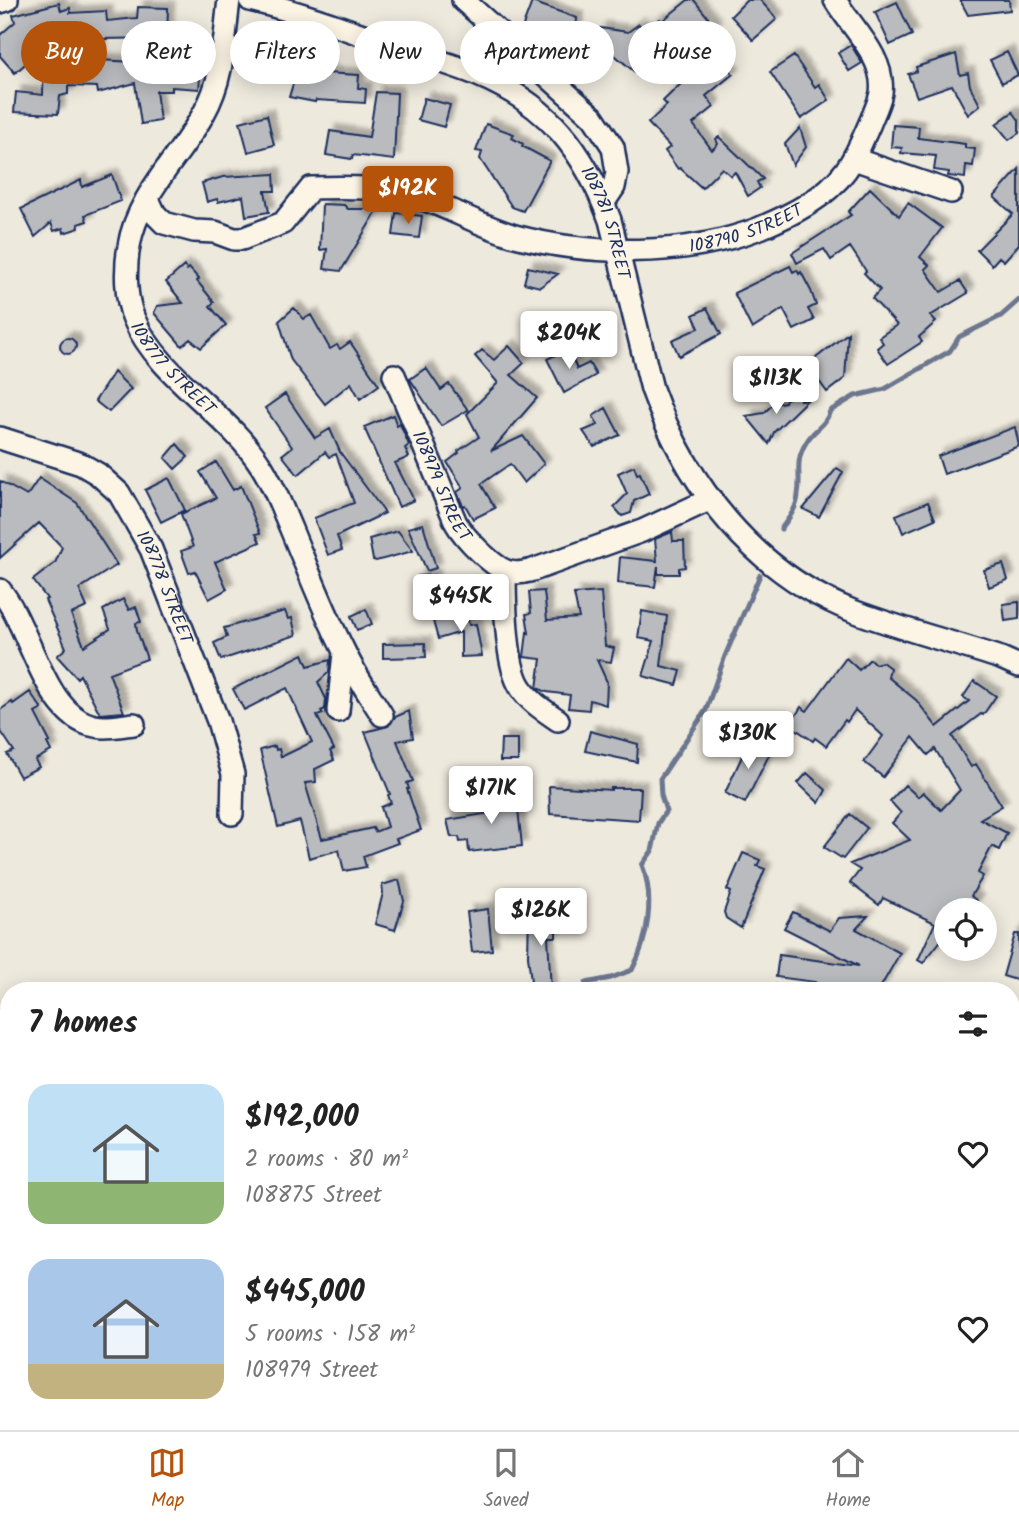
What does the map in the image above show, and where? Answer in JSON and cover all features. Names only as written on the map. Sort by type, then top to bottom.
[{"type":"street","points":[[0,2],[6,0]]},
{"type":"street","name":"108777 STREET","points":[[229,0],[221,71],[214,93],[193,132],[138,216],[128,247],[129,302],[134,319],[158,356],[215,411],[261,466],[275,492],[344,653],[382,715]]},
{"type":"street","name":"108781 STREET","points":[[250,0],[335,25],[477,74],[526,101],[553,123],[593,177],[604,202],[652,389],[676,445],[695,479],[731,526],[774,565],[825,597],[852,610],[1019,666]]},
{"type":"street","points":[[463,0],[593,117],[612,147],[617,172],[614,187],[604,202]]},
{"type":"street","name":"108790 STREET","points":[[148,199],[155,214],[164,223],[194,231],[215,232],[233,239],[242,239],[283,223],[311,188],[365,187],[425,200],[513,235],[562,246],[618,250],[663,249],[705,245],[745,234],[783,219],[810,203],[843,175],[854,159],[879,103],[881,79],[868,48],[835,0]]},
{"type":"street","points":[[854,159],[950,192]]},
{"type":"street","name":"108979 STREET","points":[[394,375],[456,523],[471,544],[505,571]]},
{"type":"street","name":"108778 STREET","points":[[0,438],[81,464],[99,474],[119,493],[151,549],[218,721],[233,774],[232,814]]},
{"type":"street","points":[[558,720],[527,696],[517,682],[506,620],[505,571],[522,573],[533,570],[642,531],[712,499]]},
{"type":"street","points":[[0,590],[23,627],[48,686],[62,705],[79,720],[96,727],[134,724]]},
{"type":"street","points":[[338,710],[344,653]]},
{"type":"building","points":[[688,0],[694,0],[711,21],[662,21]]},
{"type":"building","points":[[747,0],[760,0],[777,19],[753,40],[731,16]]},
{"type":"building","points":[[960,0],[1009,0],[1010,10],[968,15]]},
{"type":"building","points":[[532,2],[577,18],[577,21],[525,21]]},
{"type":"building","points":[[897,2],[912,35],[890,45],[875,12]]},
{"type":"building","points":[[59,3],[61,11],[70,8],[70,13],[106,11],[107,21],[21,21],[21,68],[15,73],[0,56],[0,35],[15,22],[13,15]]},
{"type":"building","points":[[138,7],[168,8],[168,21],[121,21],[121,39],[107,39],[107,21],[137,18]]},
{"type":"building","points":[[614,30],[628,32],[628,66],[614,54]]},
{"type":"building","points":[[851,45],[862,63],[849,71],[838,53]]},
{"type":"building","points":[[1007,52],[1018,75],[1002,83],[990,60]]},
{"type":"building","points":[[956,54],[960,75],[968,73],[970,86],[980,105],[968,115],[952,85],[917,97],[908,74],[917,71],[916,67]]},
{"type":"building","points":[[794,56],[815,87],[819,84],[829,100],[801,119],[770,72]]},
{"type":"building","points":[[107,60],[121,61],[121,84],[131,84],[98,93],[97,87],[68,86],[68,94],[60,96],[58,114],[14,112],[16,92],[43,95],[43,84],[107,84]]},
{"type":"building","points":[[340,74],[354,75],[354,84],[358,84],[358,88],[366,89],[365,103],[315,102],[289,97],[293,84],[340,84]]},
{"type":"building","points":[[135,84],[199,84],[199,89],[172,87],[172,91],[156,91],[160,121],[141,124]]},
{"type":"building","points":[[681,84],[721,84],[706,96],[714,107],[693,124],[712,150],[718,144],[716,139],[719,137],[763,179],[757,182],[760,188],[748,196],[735,172],[731,176],[722,168],[702,188],[678,169],[665,151],[670,147],[648,123],[667,105],[663,101]]},
{"type":"building","points":[[376,92],[397,93],[394,160],[326,155],[330,131],[369,137]]},
{"type":"building","points":[[424,98],[450,105],[444,127],[418,120]]},
{"type":"building","points":[[1013,112],[1019,120],[1019,133],[1009,140],[996,124]]},
{"type":"building","points":[[267,115],[274,145],[248,152],[240,122]]},
{"type":"building","points":[[486,124],[514,134],[512,138],[523,144],[522,146],[550,161],[523,211],[512,207],[480,159],[482,152],[476,151]]},
{"type":"building","points":[[893,125],[919,127],[918,138],[965,144],[965,148],[975,149],[973,166],[966,165],[965,178],[948,176],[949,172],[934,170],[936,156],[901,153],[902,148],[891,147]]},
{"type":"building","points":[[800,128],[806,147],[793,165],[785,144]]},
{"type":"building","points":[[1019,169],[1019,244],[1004,261],[999,257],[992,265],[977,250],[1013,214],[994,197]]},
{"type":"building","points":[[274,174],[275,191],[265,191],[269,212],[246,216],[243,196],[207,202],[202,183],[223,177]]},
{"type":"building","points":[[112,175],[121,201],[85,215],[87,221],[78,224],[79,228],[64,233],[63,228],[54,231],[51,223],[35,237],[21,209],[81,180],[82,187]]},
{"type":"building","points":[[870,188],[899,216],[908,203],[942,228],[920,257],[929,265],[925,269],[941,292],[960,281],[968,293],[930,316],[936,322],[919,337],[922,342],[888,364],[877,348],[883,343],[879,337],[897,325],[872,298],[880,290],[864,273],[866,271],[850,247],[831,260],[824,249],[797,263],[792,253],[851,215],[848,212]]},
{"type":"building","points":[[322,204],[344,205],[348,209],[378,209],[341,271],[324,269],[327,249],[320,250]]},
{"type":"building","points":[[396,213],[422,216],[419,238],[393,235]]},
{"type":"building","points":[[184,266],[199,279],[197,281],[214,302],[210,306],[226,325],[201,348],[190,339],[182,346],[154,313],[157,306],[183,303],[166,282]]},
{"type":"building","points":[[790,266],[793,272],[801,272],[811,291],[816,305],[808,309],[814,320],[794,330],[783,309],[752,329],[734,293]]},
{"type":"building","points":[[528,267],[558,274],[540,287],[524,283]]},
{"type":"building","points":[[294,308],[304,319],[311,315],[330,349],[337,345],[340,349],[350,342],[379,385],[360,399],[351,383],[325,404],[291,360],[279,321]]},
{"type":"building","points":[[707,308],[721,334],[679,356],[672,340],[699,328],[693,315]]},
{"type":"building","points":[[848,333],[845,378],[827,392],[807,365]]},
{"type":"building","points":[[65,338],[71,338],[76,346],[74,352],[65,354],[60,349],[60,343]]},
{"type":"building","points":[[509,346],[524,363],[511,375],[537,398],[491,451],[523,436],[544,464],[524,483],[510,464],[481,484],[495,508],[473,519],[457,492],[463,488],[447,462],[479,437],[467,414],[498,383],[475,356],[482,350],[494,360]]},
{"type":"building","points":[[568,349],[577,369],[589,363],[596,375],[564,393],[547,359]]},
{"type":"building","points":[[426,368],[441,390],[449,384],[468,410],[441,426],[410,379]]},
{"type":"building","points":[[114,372],[131,389],[109,412],[95,401]]},
{"type":"building","points":[[801,393],[800,400],[808,399],[774,432],[769,444],[746,416],[764,413],[773,404],[785,402],[786,399]]},
{"type":"building","points":[[285,394],[315,438],[330,429],[340,452],[385,513],[337,536],[342,550],[328,555],[314,518],[354,503],[336,454],[329,457],[325,452],[298,475],[282,455],[292,447],[265,408]]},
{"type":"building","points":[[606,408],[620,435],[594,447],[583,431],[598,425],[593,416]]},
{"type":"building","points":[[393,415],[409,445],[405,448],[409,457],[395,463],[414,500],[399,507],[364,427]]},
{"type":"building","points":[[1015,427],[1019,446],[944,474],[938,456]]},
{"type":"building","points":[[177,444],[188,457],[175,469],[165,458]]},
{"type":"building","points":[[216,462],[233,490],[241,486],[260,533],[256,534],[260,542],[215,562],[227,589],[209,599],[195,571],[189,573],[181,551],[193,547],[181,514],[216,498],[200,472]]},
{"type":"building","points":[[634,466],[649,494],[634,501],[631,513],[622,516],[614,507],[627,494],[618,473]]},
{"type":"building","points":[[837,468],[843,472],[819,517],[803,509]]},
{"type":"building","points":[[39,478],[77,503],[117,565],[79,589],[87,607],[71,614],[84,646],[110,629],[103,610],[123,599],[129,610],[136,607],[141,622],[136,623],[137,631],[147,659],[109,673],[124,712],[100,714],[80,675],[77,678],[57,656],[66,648],[45,600],[47,599],[33,580],[55,563],[62,547],[39,523],[0,558],[0,481],[27,496]]},
{"type":"building","points":[[169,478],[185,510],[161,522],[145,490]]},
{"type":"building","points":[[928,502],[935,519],[903,533],[896,515]]},
{"type":"building","points":[[423,524],[436,568],[427,571],[408,528]]},
{"type":"building","points":[[398,531],[413,551],[373,560],[369,539]]},
{"type":"building","points":[[672,532],[673,541],[684,541],[685,567],[679,568],[679,574],[658,574],[658,566],[655,587],[618,583],[620,557],[657,561],[655,539]]},
{"type":"building","points":[[1003,564],[1008,580],[989,587],[984,570]]},
{"type":"building","points":[[434,575],[436,601],[420,602],[418,576]]},
{"type":"building","points":[[544,591],[547,620],[579,618],[574,594],[601,592],[605,646],[614,648],[611,662],[597,660],[607,682],[606,705],[590,700],[589,710],[568,708],[570,695],[537,688],[541,659],[524,657],[527,632],[529,633],[526,614],[531,613],[529,592]]},
{"type":"building","points":[[1019,602],[1019,619],[1005,621],[1003,604]]},
{"type":"building","points":[[366,609],[372,624],[357,630],[351,616]]},
{"type":"building","points":[[285,611],[288,619],[292,618],[296,635],[221,660],[214,643],[227,637],[224,628]]},
{"type":"building","points":[[642,611],[667,616],[661,666],[681,671],[677,685],[643,676],[654,641],[638,638]]},
{"type":"building","points":[[467,615],[469,625],[476,624],[482,656],[461,657],[461,632],[438,639],[433,621]]},
{"type":"building","points":[[425,643],[426,657],[383,658],[383,644]]},
{"type":"building","points":[[303,654],[308,666],[330,660],[329,672],[318,682],[326,699],[325,709],[321,711],[323,714],[317,716],[334,749],[330,751],[334,760],[315,769],[316,782],[305,783],[322,839],[373,828],[375,832],[387,827],[381,807],[391,803],[390,794],[365,732],[388,726],[395,717],[409,711],[413,738],[397,741],[413,781],[407,783],[407,789],[421,830],[396,839],[398,843],[363,856],[366,867],[344,871],[339,850],[309,858],[300,821],[278,827],[260,750],[275,746],[281,757],[312,742],[287,688],[244,710],[233,689]]},
{"type":"building","points":[[846,658],[859,670],[870,659],[875,664],[882,662],[890,668],[888,677],[916,700],[937,727],[969,701],[963,697],[974,681],[996,696],[983,715],[952,736],[971,767],[976,764],[1002,806],[980,819],[1007,833],[999,850],[992,846],[978,873],[983,876],[971,896],[973,898],[934,898],[934,923],[883,898],[879,905],[850,883],[860,870],[850,864],[910,840],[892,823],[901,813],[890,801],[905,785],[918,797],[923,792],[941,810],[960,790],[935,749],[928,755],[913,737],[883,777],[864,762],[883,736],[855,710],[826,746],[815,738],[813,741],[790,725],[801,707],[807,711]]},
{"type":"building","points":[[30,692],[42,709],[35,713],[50,742],[47,743],[51,751],[35,760],[39,767],[20,777],[7,754],[14,751],[0,730],[0,710]]},
{"type":"building","points":[[590,731],[638,744],[637,762],[585,751]]},
{"type":"building","points":[[501,739],[518,739],[518,761],[500,761]]},
{"type":"building","points":[[750,739],[771,751],[745,803],[725,793]]},
{"type":"building","points":[[807,773],[826,790],[819,803],[798,783]]},
{"type":"building","points":[[549,786],[611,790],[641,788],[639,820],[550,814]]},
{"type":"building","points":[[516,791],[522,846],[469,852],[468,841],[460,842],[459,837],[451,837],[447,820],[497,812],[495,793]]},
{"type":"building","points":[[850,814],[867,828],[843,859],[824,847]]},
{"type":"building","points":[[743,853],[760,860],[757,866],[765,869],[741,928],[726,918],[724,912],[731,892],[727,890]]},
{"type":"building","points":[[399,880],[404,901],[395,930],[375,924],[383,893],[382,885]]},
{"type":"building","points":[[488,909],[492,950],[472,952],[467,912]]},
{"type":"building","points":[[529,911],[556,911],[556,937],[548,937],[551,982],[531,982],[528,956]]},
{"type":"building","points":[[793,912],[830,931],[839,918],[868,916],[856,929],[900,953],[884,982],[815,982],[776,977],[779,955],[859,966],[784,928]]},
{"type":"building","points":[[934,925],[934,949],[923,963],[918,960]]},
{"type":"building","points":[[1015,934],[1019,934],[1019,981],[1003,976]]},
{"type":"waterway","points":[[781,529],[797,500],[800,456],[810,437],[825,421],[830,411],[855,396],[885,389],[950,351],[959,337],[1001,316],[1019,300]]},
{"type":"waterway","points":[[591,982],[632,970],[638,958],[646,932],[649,904],[642,865],[652,851],[658,823],[666,811],[660,779],[706,710],[725,656],[760,575]]}]
